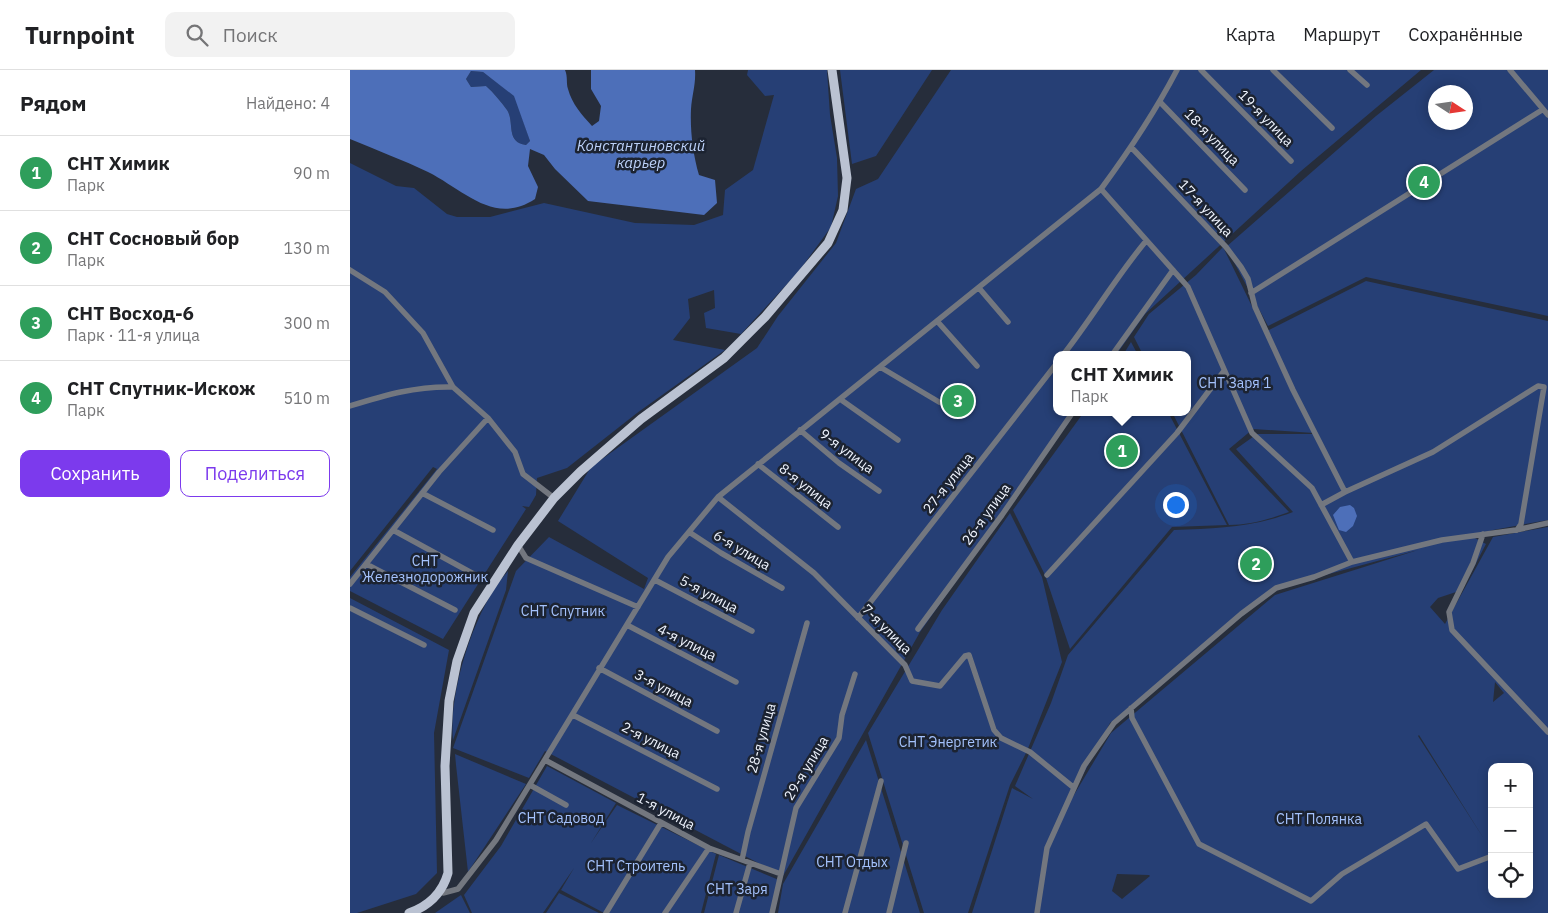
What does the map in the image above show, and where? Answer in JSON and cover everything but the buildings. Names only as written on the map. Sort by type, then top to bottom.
[{"type":"main road","points":[[409,913],[426,905],[440,892],[446,878],[449,864],[445,749],[449,701],[457,662],[478,605],[518,545],[554,498],[580,472],[634,426],[724,358],[765,317],[828,243],[838,224],[846,196],[847,168],[832,70]]},
{"type":"street","points":[[440,892],[458,889],[477,867],[517,810],[545,760],[574,715],[599,668],[668,558],[718,497],[1101,189],[1160,102],[1177,70]]},
{"type":"street","name":"19-я улица","points":[[1201,70],[1291,162]]},
{"type":"street","points":[[1273,70],[1332,128]]},
{"type":"street","points":[[1350,70],[1367,85]]},
{"type":"street","points":[[1510,70],[1548,115]]},
{"type":"street","name":"18-я улица","points":[[1160,102],[1246,190]]},
{"type":"street","points":[[1251,293],[1542,110]]},
{"type":"street","name":"17-я улица","points":[[1131,147],[1226,247],[1242,267],[1251,293],[1293,390],[1345,492]]},
{"type":"street","points":[[1101,189],[1188,288],[1252,433],[1312,488],[1352,562]]},
{"type":"street","points":[[1066,351],[1126,265],[1146,241]]},
{"type":"street","points":[[350,270],[385,292],[423,333],[453,387],[488,418],[515,452],[523,474],[554,498]]},
{"type":"street","points":[[1115,351],[1173,270]]},
{"type":"street","points":[[979,288],[1008,322]]},
{"type":"street","points":[[937,321],[977,366]]},
{"type":"street","points":[[880,367],[939,402]]},
{"type":"street","name":"27-я улица","points":[[858,618],[1053,368]]},
{"type":"street","points":[[1191,415],[1224,371]]},
{"type":"street","points":[[350,406],[398,391],[435,386],[453,387]]},
{"type":"street","points":[[1321,505],[1433,452],[1538,386],[1544,387],[1521,524],[1516,530]]},
{"type":"street","points":[[840,399],[898,440]]},
{"type":"street","name":"26-я улица","points":[[918,629],[1002,515],[1070,416]]},
{"type":"street","points":[[1047,575],[1177,433],[1190,416]]},
{"type":"street","points":[[350,584],[439,472],[488,418]]},
{"type":"street","name":"9-я улица","points":[[800,430],[839,463],[879,491]]},
{"type":"street","name":"8-я улица","points":[[758,464],[838,527]]},
{"type":"street","points":[[422,493],[493,530]]},
{"type":"street","name":"7-я улица","points":[[718,497],[814,573],[905,665],[912,681],[940,686],[965,656],[969,655],[994,730],[1001,738],[1030,752],[1073,787]]},
{"type":"street","points":[[1037,913],[1047,848],[1084,766],[1114,723],[1210,639],[1276,588],[1314,577],[1352,562],[1442,540],[1516,530],[1548,523]]},
{"type":"street","points":[[393,530],[481,578]]},
{"type":"street","name":"6-я улица","points":[[689,532],[721,554],[782,588]]},
{"type":"street","points":[[1483,534],[1473,563],[1449,612],[1452,630],[1548,732]]},
{"type":"street","points":[[518,545],[526,558],[638,607]]},
{"type":"street","points":[[366,564],[455,610]]},
{"type":"street","name":"5-я улица","points":[[655,580],[752,631]]},
{"type":"street","points":[[350,608],[424,645]]},
{"type":"street","name":"28-я улица","points":[[742,860],[748,832],[807,623]]},
{"type":"street","name":"4-я улица","points":[[627,625],[736,682]]},
{"type":"street","name":"3-я улица","points":[[599,668],[717,731]]},
{"type":"street","name":"29-я улица","points":[[772,913],[796,808],[839,738],[842,715],[856,674]]},
{"type":"street","points":[[1131,708],[1132,718],[1199,844],[1311,901],[1349,869],[1426,824],[1458,869],[1488,858]]},
{"type":"street","name":"2-я улица","points":[[574,715],[717,789]]},
{"type":"street","name":"1-я улица","points":[[545,760],[709,848],[781,875]]},
{"type":"street","points":[[846,913],[881,781]]},
{"type":"street","points":[[530,785],[566,805]]},
{"type":"street","points":[[606,913],[661,823]]},
{"type":"street","points":[[889,913],[906,844]]},
{"type":"street","points":[[665,913],[709,848]]},
{"type":"street","points":[[736,913],[750,863]]},
{"type":"green space","name":"СНТ Железнодорожник","points":[[748,70],[827,70],[830,115],[837,158],[838,196],[831,227],[799,271],[741,334],[706,328],[704,313],[715,308],[714,290],[688,299],[690,318],[673,340],[725,350],[637,413],[567,468],[537,478],[536,495],[529,507],[522,506],[526,509],[443,639],[350,591],[350,577],[437,469],[433,467],[350,571],[350,163],[396,186],[414,188],[447,214],[457,217],[490,217],[544,203],[635,223],[694,225],[723,215],[725,190],[753,170],[774,95],[765,96],[747,75]]},
{"type":"green space","points":[[840,70],[932,70],[876,156],[852,164]]},
{"type":"green space","name":"СНТ Спутник","points":[[951,70],[1421,70],[1301,171],[1145,314],[1119,351],[1053,351],[1053,416],[1073,416],[920,632],[783,876],[545,751],[529,778],[453,748],[516,571],[549,537],[644,589],[648,578],[558,521],[591,467],[757,348],[778,316],[836,243],[856,189],[878,179]]},
{"type":"green space","points":[[1434,70],[1548,70],[1548,316],[1366,277],[1268,326],[1226,247],[1376,116]]},
{"type":"green space","points":[[471,71],[483,72],[515,96],[530,141],[526,145],[515,140],[507,110],[492,92],[486,86],[471,87],[466,79]]},
{"type":"green space","name":"СНТ Заря 1","points":[[1223,247],[1314,433],[1253,429],[1229,449],[1289,512],[1260,521],[1229,525],[1174,416],[1191,416],[1191,351],[1141,351],[1134,337],[1149,314],[1196,275]]},
{"type":"green space","name":"СНТ Полянка","points":[[1366,281],[1548,321],[1548,520],[1493,530],[1456,540],[1473,537],[1486,544],[1462,590],[1438,598],[1430,607],[1445,624],[1493,537],[1548,527],[1548,913],[972,913],[1012,788],[1033,799],[1015,786],[1051,703],[1068,655],[1174,530],[1220,528],[1248,524],[1293,512],[1236,449],[1257,434],[1316,434],[1267,331]],"holes":[[[1418,550],[1275,595],[1111,733],[1062,815],[1110,723],[1277,588]],[[1495,682],[1504,693],[1493,702]],[[1419,735],[1484,839],[1418,736]],[[1117,874],[1150,876],[1122,899],[1112,891]]]},
{"type":"green space","points":[[1131,342],[1136,351],[1125,351]]},
{"type":"green space","points":[[1081,416],[1170,416],[1227,525],[1172,527],[1070,649],[1045,575],[1013,510]]},
{"type":"green space","name":"СНТ Энергетик","points":[[1010,513],[1042,577],[1062,662],[1027,751],[1010,785],[968,913],[924,913],[868,733],[942,610]]},
{"type":"green space","points":[[508,571],[506,590],[453,740],[455,698],[466,651],[485,606]]},
{"type":"green space","points":[[350,598],[449,650],[434,733],[437,873],[416,894],[357,913],[350,913]]},
{"type":"green space","name":"СНТ Отдых","points":[[866,740],[920,913],[778,913],[783,884]]},
{"type":"green space","points":[[455,754],[526,784],[468,872],[456,765]]},
{"type":"green space","points":[[547,766],[616,803],[591,843],[617,805],[716,854],[701,913],[604,913],[561,890],[574,868],[543,913],[472,913],[464,895],[501,846]]},
{"type":"green space","name":"СНТ Заря","points":[[719,855],[779,880],[771,913],[704,913]]},
{"type":"green space","points":[[559,893],[599,913],[546,913]]},
{"type":"green space","points":[[461,895],[470,913],[435,913],[458,897]]},
{"type":"water","name":"Константиновский карьер","points":[[350,70],[565,70],[567,87],[572,100],[592,126],[599,121],[601,106],[591,89],[591,70],[695,70],[691,117],[694,151],[699,175],[715,180],[717,203],[704,215],[588,201],[555,169],[544,155],[530,149],[528,166],[538,187],[535,199],[520,206],[506,209],[493,207],[467,196],[428,172],[350,139]],"holes":[[[471,71],[483,72],[514,96],[530,141],[526,145],[515,140],[507,110],[495,95],[486,86],[471,87],[466,79]]]},
{"type":"water","points":[[1350,505],[1354,508],[1357,516],[1353,526],[1346,532],[1339,530],[1333,515],[1340,507]]},
{"type":"place","name":"СНТ Спутник-Искож","points":[[1424,182]]},
{"type":"place","name":"СНТ Восход-6","points":[[958,401]]},
{"type":"place","name":"СНТ Химик","points":[[1122,451]]},
{"type":"place","name":"СНТ Сосновый бор","points":[[1256,564]]},
{"type":"park label","name":"СНТ Садовод","points":[[561,818]]},
{"type":"park label","name":"СНТ Строитель","points":[[636,866]]}]
